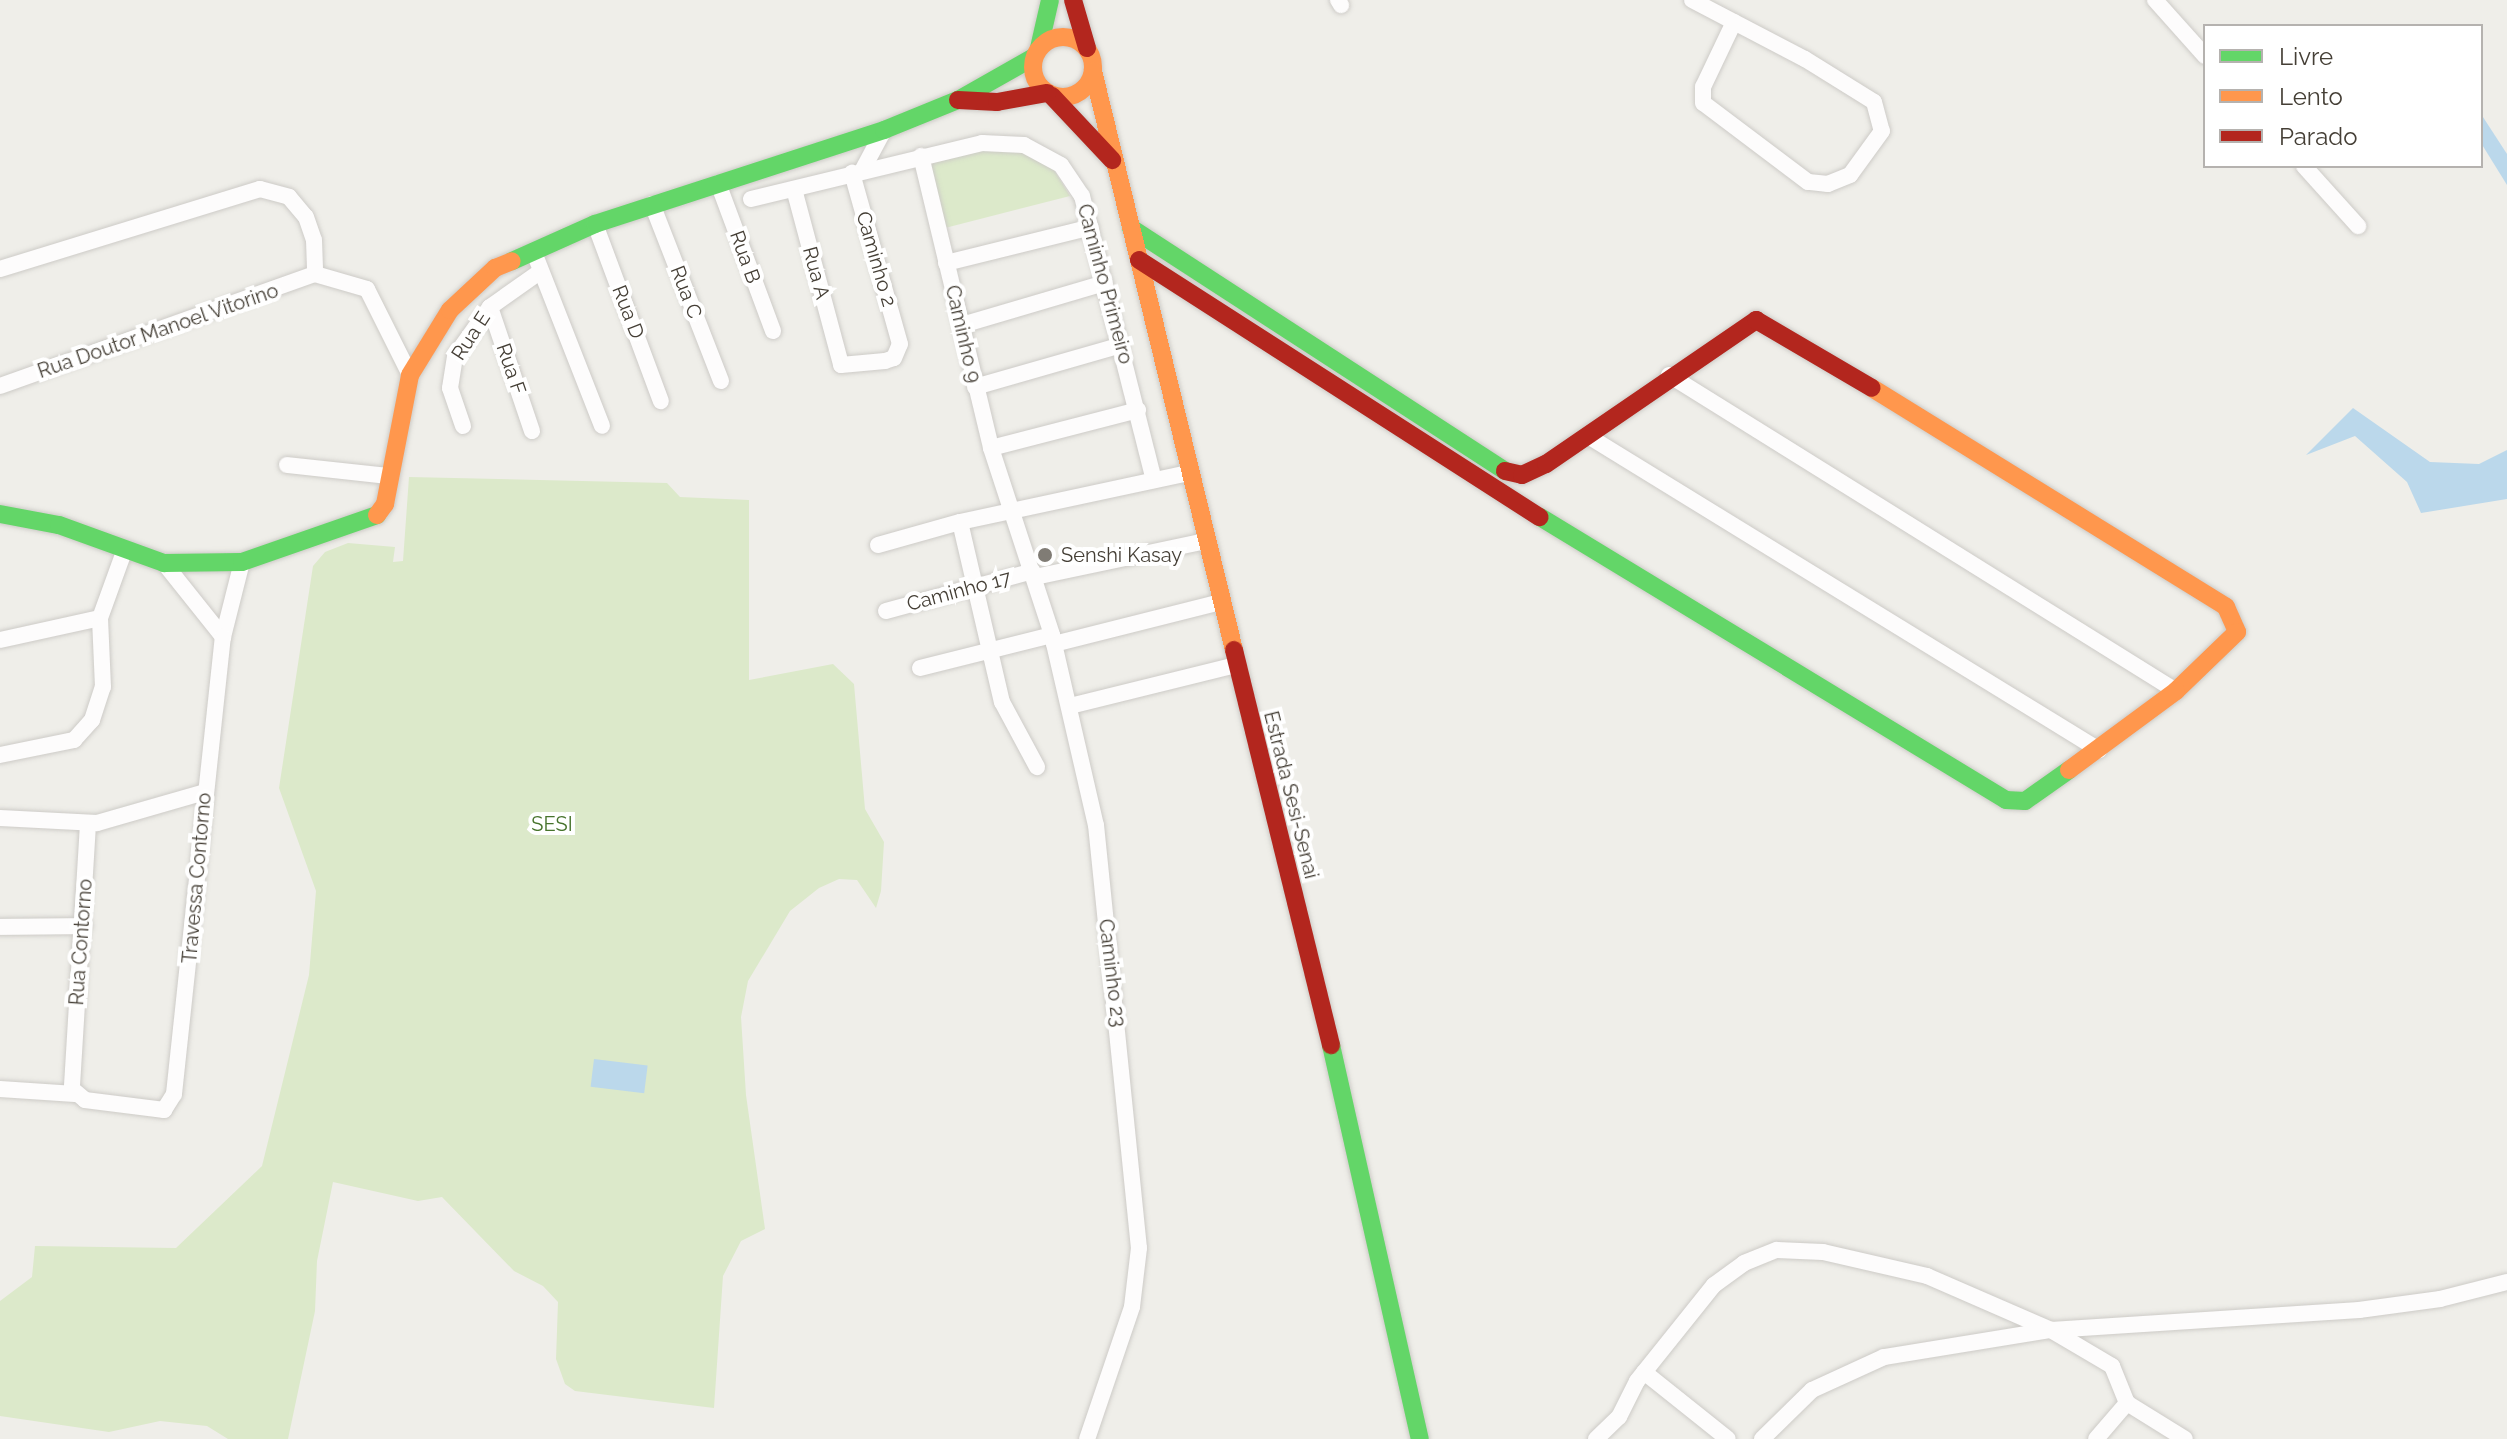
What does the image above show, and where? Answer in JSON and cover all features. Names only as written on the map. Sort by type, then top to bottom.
[{"type":"street","points":[[1049,94],[1033,73],[1050,0]]},
{"type":"street","points":[[958,100],[997,102],[1079,93],[1093,71],[1073,0]]},
{"type":"street","points":[[1692,0],[1734,22],[1869,99],[1880,112],[1882,131],[1860,165],[1839,182],[1817,184],[1798,176],[1703,103],[1703,87],[1734,22]]},
{"type":"street","points":[[2155,0],[2203,54]]},
{"type":"street","points":[[0,514],[59,525],[164,563],[242,562],[340,532],[381,513],[410,375],[450,310],[495,268],[533,247],[595,224],[884,130],[958,100],[1063,36],[1087,48]]},
{"type":"street","name":"Estrada Sesi-Senai","points":[[1093,71],[1188,473],[1408,1367],[1420,1439]]},
{"type":"street","name":"Estrada Sesi-Senai","points":[[1049,94],[1114,162]]},
{"type":"street","points":[[751,199],[857,172],[884,130]]},
{"type":"street","name":"Caminho Primeiro","points":[[857,172],[921,156],[1007,142],[1044,154],[1073,179],[1091,227],[1154,480]]},
{"type":"street","name":"Caminho 9","points":[[921,156],[975,387],[1011,511]]},
{"type":"street","points":[[2306,168],[2358,226]]},
{"type":"street","name":"Caminho 2","points":[[838,358],[843,367],[885,361],[894,358],[900,344],[857,172]]},
{"type":"street","name":"Rua B","points":[[718,183],[773,331]]},
{"type":"street","points":[[0,269],[260,189],[289,197],[306,217],[315,274],[367,289],[410,375]]},
{"type":"street","name":"Rua A","points":[[794,189],[838,358]]},
{"type":"street","name":"Rua C","points":[[652,204],[721,381]]},
{"type":"street","name":"Rua D","points":[[595,224],[661,401]]},
{"type":"street","points":[[946,263],[1091,227]]},
{"type":"street","points":[[1131,228],[1497,470],[1522,475]]},
{"type":"street","points":[[533,247],[602,426]]},
{"type":"street","points":[[1139,260],[1507,496],[2006,800],[2025,801],[2099,750],[2176,691],[2237,632],[2233,612],[2200,590],[1771,325],[1750,321],[1669,375],[1588,436],[1522,475],[1507,496]]},
{"type":"street","name":"Rua E","points":[[463,426],[450,388],[450,370],[490,307],[541,271]]},
{"type":"street","name":"Rua Doutor Manoel Vitorino","points":[[0,386],[315,274]]},
{"type":"street","points":[[962,325],[1105,283]]},
{"type":"street","points":[[1150,307],[1178,286]]},
{"type":"street","name":"Rua F","points":[[490,307],[532,431]]},
{"type":"street","points":[[975,387],[1121,345]]},
{"type":"street","points":[[1669,375],[2176,691]]},
{"type":"street","points":[[991,448],[1138,410]]},
{"type":"street","points":[[1588,436],[2099,750]]},
{"type":"street","points":[[287,465],[389,476]]},
{"type":"street","points":[[878,545],[960,522],[1188,473]]},
{"type":"street","name":"Caminho 23","points":[[1011,511],[1053,640],[1096,825],[1139,1248],[1132,1307],[1087,1439]]},
{"type":"street","points":[[960,522],[978,586],[1002,702],[1037,767]]},
{"type":"street","name":"Caminho 17","points":[[886,611],[978,586],[1206,541]]},
{"type":"street","points":[[0,755],[63,744],[84,732],[103,687],[100,618],[125,549]]},
{"type":"street","name":"Travessa Contorno","points":[[75,1094],[158,1111],[168,1108],[174,1094],[223,637],[242,562]]},
{"type":"street","points":[[164,563],[223,637]]},
{"type":"street","points":[[920,668],[991,647],[1053,640],[1221,602]]},
{"type":"street","points":[[0,640],[100,618]]},
{"type":"street","points":[[1070,706],[1236,665]]},
{"type":"street","points":[[0,818],[88,824],[205,792]]},
{"type":"street","name":"Rua Contorno","points":[[75,1094],[88,824]]},
{"type":"street","points":[[0,927],[84,926]]},
{"type":"street","points":[[0,1089],[75,1094]]},
{"type":"street","points":[[1596,1439],[1619,1417],[1644,1372],[1714,1285],[1744,1263],[1777,1250],[1823,1252],[1927,1276],[2051,1330],[2112,1366],[2127,1403],[2185,1439]]},
{"type":"street","points":[[1762,1439],[1812,1390],[1857,1365],[2051,1330],[2359,1310],[2440,1299],[2507,1282]]},
{"type":"street","points":[[1644,1372],[1728,1439]]},
{"type":"street","points":[[2096,1439],[2127,1403]]},
{"type":"green space","points":[[979,143],[1020,148],[1054,170],[1070,196],[945,228],[927,160]]},
{"type":"green space","name":"SESI","points":[[409,477],[667,483],[680,497],[749,500],[749,680],[833,664],[854,684],[865,809],[884,842],[881,891],[876,908],[857,880],[839,879],[819,888],[790,911],[748,981],[741,1017],[746,1095],[765,1229],[741,1241],[723,1276],[714,1408],[575,1391],[565,1384],[556,1359],[558,1302],[543,1286],[514,1271],[442,1197],[418,1201],[333,1182],[317,1261],[315,1311],[288,1439],[228,1439],[207,1426],[160,1421],[109,1432],[0,1416],[0,1301],[32,1277],[35,1246],[176,1248],[262,1166],[309,975],[316,891],[279,788],[313,566],[325,552],[348,543],[395,547],[393,562],[403,561]]},
{"type":"water","points":[[2483,117],[2507,154],[2507,185],[2483,146]]},
{"type":"water","points":[[2353,408],[2430,462],[2479,464],[2507,450],[2507,499],[2421,513],[2407,482],[2355,436],[2306,455]]},
{"type":"water","points":[[594,1059],[648,1066],[644,1093],[591,1087]]},
{"type":"traffic: fast","points":[[1039,48],[1050,0]]},
{"type":"traffic: fast","points":[[512,261],[595,224],[884,130],[958,100],[1034,57]]},
{"type":"traffic: fast","points":[[1131,228],[1505,471]]},
{"type":"traffic: fast","points":[[0,514],[59,525],[164,563],[242,562],[377,515]]},
{"type":"traffic: fast","points":[[1540,517],[2006,800],[2025,801],[2069,770]]},
{"type":"traffic: fast","points":[[1331,1045],[1420,1439]]},
{"type":"traffic: slow","points":[[1063,37],[1075,39],[1084,46],[1091,55],[1093,67],[1091,79],[1084,88],[1075,95],[1063,97],[1051,95],[1042,88],[1035,79],[1033,67],[1035,55],[1042,46],[1051,39],[1063,37]]},
{"type":"traffic: slow","points":[[1093,71],[1234,650]]},
{"type":"traffic: slow","points":[[377,515],[385,504],[410,375],[450,310],[495,268],[512,261]]},
{"type":"traffic: slow","points":[[1872,388],[2226,607],[2237,632],[2176,691],[2069,770]]},
{"type":"traffic: jam","points":[[1073,0],[1087,48]]},
{"type":"traffic: jam","points":[[958,100],[997,102],[1047,93]]},
{"type":"traffic: jam","points":[[1052,96],[1112,160]]},
{"type":"traffic: jam","points":[[1139,260],[1540,517]]},
{"type":"traffic: jam","points":[[1505,471],[1522,475],[1546,464],[1756,320],[1872,388]]},
{"type":"traffic: jam","points":[[1234,650],[1331,1045]]},
{"type":"place","name":"Senshi Kasay","points":[[1045,555]]}]
